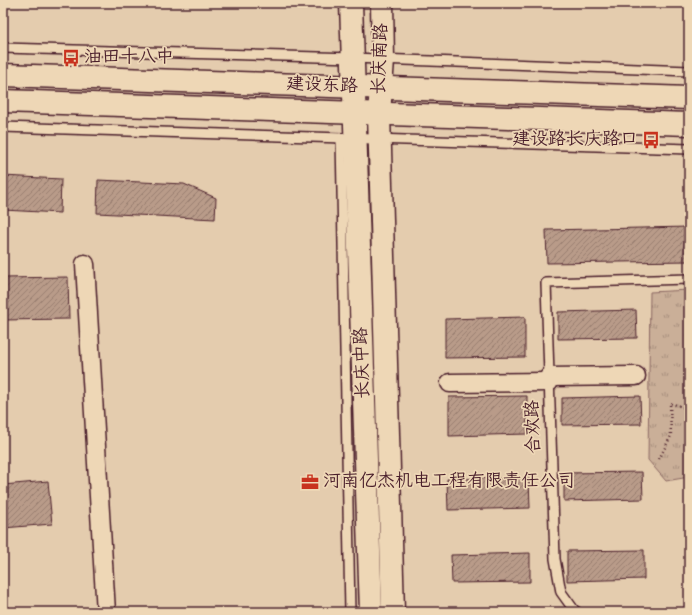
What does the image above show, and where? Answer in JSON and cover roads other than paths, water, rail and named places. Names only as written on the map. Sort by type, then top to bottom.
[{"type":"main road","name":"长庆南路","points":[[352,3],[355,114]]},
{"type":"main road","name":"长庆南路","points":[[379,114],[383,60],[382,3]]},
{"type":"main road","name":"建设东路","points":[[3,75],[689,98]]},
{"type":"main road","name":"建设东路","points":[[3,101],[689,124]]},
{"type":"main road","name":"长庆中路","points":[[355,114],[348,138],[371,612]]},
{"type":"main road","name":"长庆中路","points":[[379,114],[393,612]]},
{"type":"street","points":[[85,264],[106,612]]},
{"type":"street","points":[[450,383],[636,376]]},
{"type":"lane","points":[[3,48],[353,58],[689,71]]},
{"type":"lane","points":[[3,127],[689,149]]},
{"type":"lane","points":[[348,138],[350,612]]},
{"type":"lane","name":"合欢路","points":[[578,612],[574,610],[561,592],[555,559],[546,282],[689,279]]},
{"type":"place","name":"油田十八中","points":[[71,58]]},
{"type":"place","name":"建设路长庆路口","points":[[651,140]]},
{"type":"place","name":"河南亿杰机电工程有限责任公司","points":[[310,482]]}]
